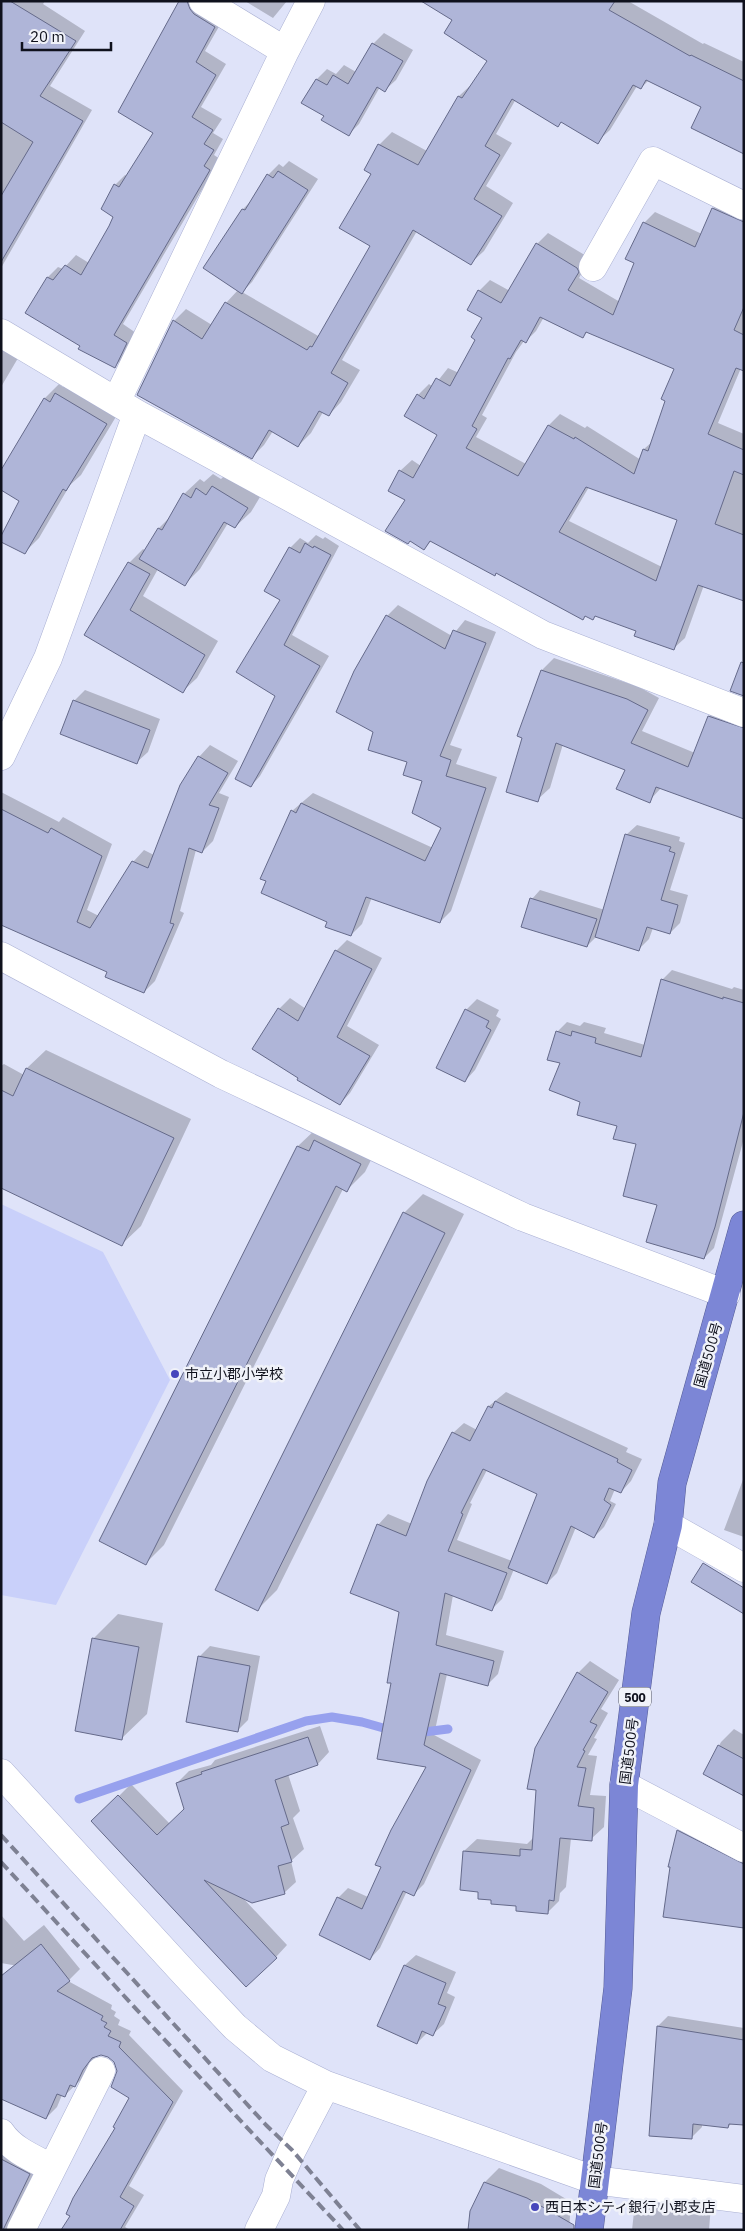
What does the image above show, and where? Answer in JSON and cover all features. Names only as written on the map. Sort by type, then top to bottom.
[{"type":"highway","name":"国道500号","points":[[589,2230],[618,1988],[624,1785],[646,1613],[668,1526],[672,1483],[726,1294],[740,1253],[744,1225]]},
{"type":"street","points":[[203,1],[285,51]]},
{"type":"street","points":[[1,756],[48,658],[127,407],[285,51],[311,1]]},
{"type":"street","points":[[593,267],[653,161],[744,206]]},
{"type":"street","points":[[1,333],[127,407],[543,635],[744,714]]},
{"type":"street","points":[[1,956],[221,1074],[522,1217],[726,1294]]},
{"type":"street","points":[[668,1526],[744,1568]]},
{"type":"street","points":[[1,1774],[236,2027],[272,2058],[326,2086],[594,2180],[744,2199]]},
{"type":"street","points":[[624,1785],[744,1848]]},
{"type":"street","points":[[21,2230],[101,2071]]},
{"type":"street","points":[[258,2230],[276,2196],[279,2180],[292,2150],[326,2086]]},
{"type":"street","points":[[1,2134],[12,2145],[52,2168]]},
{"type":"shaded area","points":[[1,1204],[103,1252],[170,1380],[56,1605],[1,1595]]},
{"type":"building","points":[[1,1],[10,1],[76,41],[40,96],[83,121],[1,262],[1,196],[33,142],[1,122]]},
{"type":"building","points":[[179,1],[187,1],[194,14],[215,27],[196,62],[216,75],[192,117],[213,130],[204,144],[214,150],[204,166],[210,170],[114,335],[127,343],[115,368],[78,349],[80,346],[25,313],[47,277],[53,280],[65,265],[81,275],[109,226],[113,217],[101,209],[114,184],[119,187],[153,133],[118,112]]},
{"type":"building","points":[[421,1],[615,1],[609,10],[690,56],[744,81],[744,154],[691,128],[701,107],[646,80],[641,89],[633,85],[598,144],[561,122],[558,127],[512,99],[485,146],[500,155],[474,199],[502,216],[471,265],[413,230],[331,373],[348,383],[329,416],[319,411],[298,447],[269,430],[252,459],[137,395],[173,320],[202,339],[225,302],[307,350],[310,346],[312,347],[370,246],[339,228],[371,174],[364,170],[378,144],[418,165],[458,96],[462,98],[487,61],[444,33],[452,20]]},
{"type":"building","points":[[372,43],[403,61],[385,92],[377,87],[349,136],[321,120],[324,116],[301,103],[316,79],[327,85],[333,75],[348,84]]},
{"type":"building","points":[[278,171],[308,190],[242,294],[203,268],[242,209],[245,210],[267,174],[273,178]]},
{"type":"building","points":[[712,208],[744,222],[744,307],[734,330],[744,335],[744,371],[736,368],[708,434],[744,450],[744,475],[734,471],[715,524],[744,535],[744,601],[698,585],[674,650],[634,636],[636,631],[595,616],[593,620],[585,616],[583,620],[496,573],[495,576],[430,541],[424,550],[410,541],[408,544],[385,531],[405,500],[388,491],[399,470],[413,478],[437,435],[404,416],[417,394],[424,399],[436,378],[450,386],[475,340],[471,337],[482,318],[467,310],[478,290],[501,303],[536,243],[577,268],[579,272],[568,290],[613,315],[634,263],[625,259],[643,222],[695,247]],"holes":[[[540,317],[583,338],[586,332],[674,369],[661,399],[665,401],[648,451],[643,449],[634,474],[575,437],[574,439],[548,425],[518,476],[466,448],[477,429],[472,426],[508,358],[510,359],[521,340],[526,343]],[[586,487],[677,520],[656,581],[559,532]]]},
{"type":"building","points":[[55,393],[107,424],[66,491],[63,489],[25,554],[1,542],[1,536],[19,501],[1,490],[1,470],[44,398],[50,402]]},
{"type":"building","points":[[212,486],[248,508],[235,528],[224,522],[185,586],[139,559],[158,528],[162,530],[183,493],[191,498],[196,488],[206,495]]},
{"type":"building","points":[[305,543],[331,555],[284,645],[320,666],[251,787],[235,779],[275,696],[236,672],[280,600],[264,591],[289,547],[300,553]]},
{"type":"building","points":[[128,562],[150,574],[130,610],[205,655],[183,693],[84,635]]},
{"type":"building","points":[[386,615],[445,649],[453,630],[486,643],[440,756],[451,760],[446,776],[486,788],[440,923],[366,897],[351,936],[325,927],[327,922],[261,893],[266,881],[260,879],[291,810],[296,813],[301,803],[425,861],[441,828],[412,813],[422,781],[403,775],[407,762],[368,750],[373,732],[336,712],[354,671]]},
{"type":"building","points":[[741,662],[744,663],[744,696],[730,691]]},
{"type":"building","points":[[541,670],[627,699],[648,710],[631,743],[688,767],[708,716],[744,728],[744,819],[656,787],[650,803],[616,789],[625,770],[556,743],[538,802],[506,792],[522,738],[517,736]]},
{"type":"building","points":[[73,700],[150,730],[137,764],[60,734]]},
{"type":"building","points":[[198,756],[228,773],[209,805],[219,808],[202,853],[189,848],[170,923],[174,924],[144,993],[105,977],[107,972],[1,925],[1,809],[48,833],[51,828],[102,856],[77,922],[90,928],[132,861],[148,868],[180,785]]},
{"type":"building","points":[[625,834],[671,847],[669,851],[675,853],[661,900],[678,905],[670,934],[647,927],[639,951],[595,937]]},
{"type":"building","points":[[530,898],[597,919],[587,947],[521,927]]},
{"type":"building","points":[[335,950],[372,969],[337,1037],[370,1056],[340,1105],[297,1080],[298,1078],[252,1049],[278,1008],[298,1021]]},
{"type":"building","points":[[661,979],[723,999],[723,997],[744,1003],[744,1112],[715,1227],[704,1259],[646,1242],[657,1205],[623,1196],[636,1144],[613,1139],[617,1126],[577,1115],[580,1102],[549,1090],[560,1063],[547,1060],[556,1031],[571,1036],[572,1031],[596,1038],[595,1043],[641,1057]]},
{"type":"building","points":[[465,1009],[489,1021],[486,1027],[491,1030],[465,1082],[436,1068]]},
{"type":"building","points":[[26,1068],[174,1138],[122,1246],[1,1188],[1,1090],[13,1096]]},
{"type":"building","points":[[314,1140],[361,1164],[347,1192],[336,1186],[146,1565],[99,1541],[297,1146],[309,1151]]},
{"type":"building","points":[[403,1212],[445,1233],[258,1611],[215,1590]]},
{"type":"building","points":[[495,1401],[618,1459],[617,1462],[632,1470],[621,1493],[609,1488],[604,1500],[611,1505],[594,1538],[571,1526],[547,1584],[508,1568],[537,1494],[483,1469],[461,1513],[463,1514],[448,1551],[507,1573],[492,1611],[445,1593],[436,1645],[494,1661],[488,1686],[440,1673],[424,1745],[471,1770],[414,1896],[403,1891],[370,1960],[319,1935],[337,1897],[362,1909],[381,1867],[375,1865],[391,1830],[426,1767],[377,1759],[391,1683],[387,1683],[399,1612],[350,1593],[377,1524],[406,1536],[427,1481],[452,1432],[470,1441],[488,1406],[492,1408]]},
{"type":"building","points":[[703,1563],[744,1588],[744,1614],[691,1582]]},
{"type":"building","points":[[92,1638],[139,1647],[122,1740],[75,1731]]},
{"type":"building","points":[[198,1656],[250,1666],[238,1732],[186,1722]]},
{"type":"building","points":[[577,1672],[608,1692],[590,1722],[597,1725],[583,1750],[585,1751],[577,1767],[586,1768],[578,1806],[594,1808],[592,1841],[560,1838],[554,1901],[549,1900],[548,1914],[516,1911],[516,1906],[491,1904],[491,1900],[478,1899],[478,1892],[460,1890],[463,1851],[520,1856],[520,1849],[532,1850],[536,1790],[527,1789],[535,1748]]},
{"type":"building","points":[[308,1737],[318,1765],[275,1780],[289,1824],[281,1827],[292,1862],[278,1866],[285,1894],[252,1903],[204,1880],[277,1958],[246,1987],[91,1821],[118,1795],[157,1835],[184,1809],[176,1783],[202,1774],[201,1772]]},
{"type":"building","points":[[718,1745],[744,1759],[744,1796],[703,1774]]},
{"type":"building","points":[[677,1830],[744,1864],[744,1928],[663,1917],[670,1867],[668,1867]]},
{"type":"building","points":[[41,1944],[70,1981],[57,1991],[103,2016],[101,2020],[107,2023],[104,2027],[111,2031],[108,2036],[121,2042],[119,2047],[173,2102],[120,2197],[134,2206],[120,2230],[61,2230],[70,2216],[66,2214],[73,2198],[115,2128],[113,2127],[129,2098],[111,2087],[117,2071],[114,2062],[108,2057],[101,2055],[92,2058],[83,2070],[75,2087],[70,2085],[65,2097],[57,2094],[46,2119],[1,2099],[1,1976]]},
{"type":"building","points":[[404,1965],[446,1983],[438,2004],[446,2007],[433,2036],[422,2031],[417,2044],[377,2026]]},
{"type":"building","points":[[657,2026],[744,2040],[744,2125],[729,2124],[728,2128],[693,2124],[692,2139],[649,2136]]},
{"type":"building","points":[[1,2159],[30,2174],[3,2230],[1,2230]]},
{"type":"building","points":[[484,2182],[527,2198],[574,2225],[574,2230],[468,2230],[470,2211]]},
{"type":"waterway","points":[[79,1799],[306,1721],[332,1717],[362,1722],[394,1731]]},
{"type":"waterway","points":[[416,1733],[448,1729]]},
{"type":"railway","points":[[1,1835],[266,2125],[292,2150],[360,2230]]},
{"type":"railway","points":[[1,1862],[343,2230]]},
{"type":"place","name":"市立小郡小学校","points":[[175,1374]]},
{"type":"place","name":"西日本シティ銀行 小郡支店","points":[[535,2207]]}]
